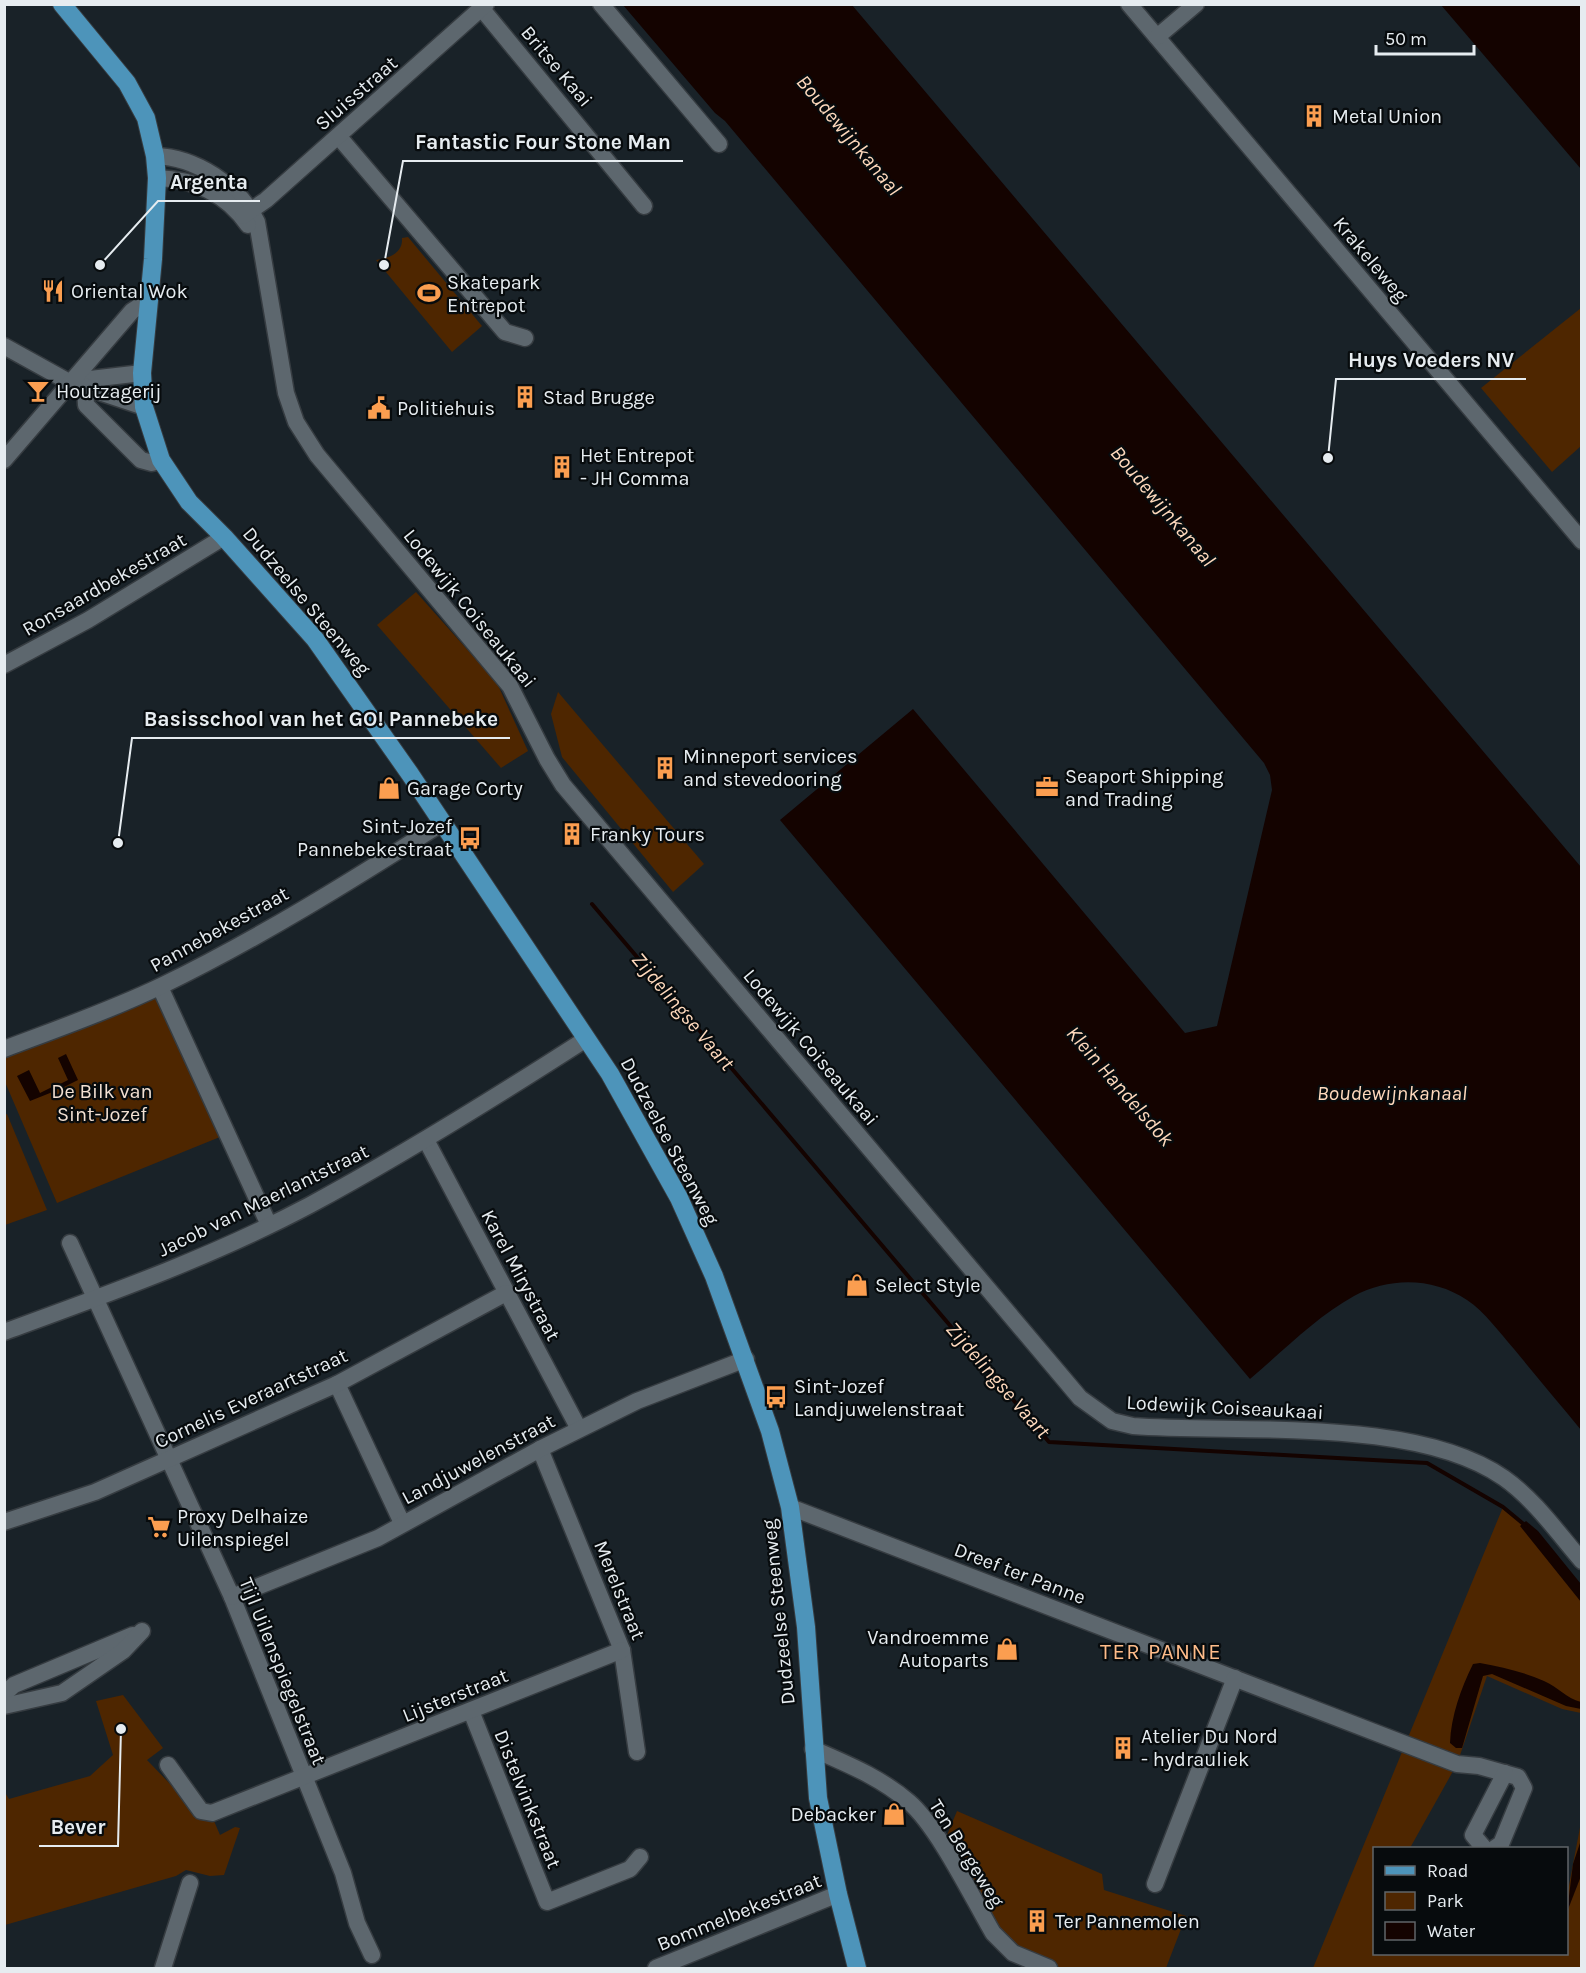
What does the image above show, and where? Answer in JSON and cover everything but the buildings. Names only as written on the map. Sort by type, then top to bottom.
[{"type":"main road","name":"Dudzeelse Steenweg","points":[[62,4],[127,83],[146,118],[155,156],[157,178],[142,374],[144,407],[161,460],[189,502],[224,537],[341,673],[610,1074],[679,1198],[714,1276],[746,1359],[785,1479],[806,1627],[818,1798],[838,1894],[857,1968]]},
{"type":"street","points":[[601,4],[718,144]]},
{"type":"street","name":"Krakeleweg","points":[[1129,4],[1581,541]]},
{"type":"street","points":[[1156,37],[1196,4]]},
{"type":"street","name":"Sluisstraat","points":[[247,214],[339,137],[484,7]]},
{"type":"street","name":"Britse Kaai","points":[[484,7],[644,206]]},
{"type":"street","points":[[339,137],[505,332],[525,338]]},
{"type":"street","name":"Lodewijk Coiseaukaai","points":[[155,156],[176,157],[194,165],[231,188],[247,214],[257,222],[289,408],[317,455],[510,686],[546,759],[563,784],[1080,1398],[1112,1421],[1133,1426],[1322,1433],[1430,1444],[1456,1453],[1504,1478],[1532,1504],[1581,1561]]},
{"type":"street","points":[[157,178],[199,185],[247,214]]},
{"type":"street","points":[[4,460],[77,384],[132,311],[148,300]]},
{"type":"street","points":[[4,346],[77,384],[144,407]]},
{"type":"street","points":[[77,384],[95,377],[142,374]]},
{"type":"street","points":[[77,384],[86,405],[141,460],[152,463],[161,460]]},
{"type":"street","name":"Ronsaardbekestraat","points":[[4,665],[88,620],[224,537]]},
{"type":"street","name":"Pannebekestraat","points":[[4,1049],[160,987],[211,961],[350,881],[442,823]]},
{"type":"street","points":[[160,987],[269,1225]]},
{"type":"street","name":"Jacob van Maerlantstraat","points":[[4,1332],[165,1272],[269,1225],[426,1140],[586,1039]]},
{"type":"street","name":"Karel Mirystraat","points":[[426,1140],[579,1429]]},
{"type":"street","name":"Tijl Uilenspiegelstraat","points":[[70,1243],[232,1597],[344,1873],[357,1923],[372,1955]]},
{"type":"street","name":"Cornelis Everaartstraat","points":[[4,1522],[95,1492],[337,1384],[506,1293]]},
{"type":"street","name":"Landjuwelenstraat","points":[[232,1597],[378,1538],[579,1429],[637,1401],[746,1359]]},
{"type":"street","points":[[337,1384],[402,1523]]},
{"type":"street","name":"Merelstraat","points":[[540,1449],[622,1650],[637,1752]]},
{"type":"street","name":"Dreef ter Panne","points":[[790,1507],[1432,1755],[1457,1764],[1505,1773]]},
{"type":"street","points":[[4,1694],[14,1685],[142,1632],[123,1651],[62,1694],[4,1706]]},
{"type":"street","name":"Lijsterstraat","points":[[168,1766],[201,1811],[212,1814],[622,1650]]},
{"type":"street","points":[[1155,1884],[1235,1678]]},
{"type":"street","name":"Distelvinkstraat","points":[[471,1711],[548,1902],[630,1869],[640,1857]]},
{"type":"street","name":"Ten Bergeweg","points":[[813,1749],[873,1776],[910,1803],[927,1822],[993,1933],[1003,1945],[1013,1953],[1049,1968]]},
{"type":"street","points":[[1483,1847],[1473,1835],[1505,1773],[1518,1776],[1524,1788],[1501,1844],[1496,1847]]},
{"type":"street","points":[[163,1968],[190,1883]]},
{"type":"street","name":"Bommelbekestraat","points":[[656,1968],[838,1894]]},
{"type":"green space","name":"Skatepark Entrepot","points":[[408,237],[482,326],[452,352],[376,260],[395,254],[402,243],[402,238]]},
{"type":"green space","points":[[1581,308],[1581,446],[1552,472],[1481,388]]},
{"type":"green space","points":[[416,592],[497,683],[528,751],[501,768],[377,625]]},
{"type":"green space","points":[[558,692],[704,864],[673,892],[562,757],[551,714]]},
{"type":"green space","name":"De Bilk van Sint-Jozef","points":[[158,996],[220,1137],[57,1203],[5,1082],[4,1058],[77,1031]]},
{"type":"green space","points":[[7,1114],[47,1210],[5,1225],[4,1115]]},
{"type":"green space","points":[[1503,1507],[1522,1522],[1581,1592],[1581,1713],[1562,1709],[1487,1676],[1457,1764],[1411,1847],[1373,1847],[1373,1955],[1568,1955],[1568,1891],[1581,1822],[1581,1968],[1313,1968]]},
{"type":"green space","points":[[123,1695],[163,1748],[147,1760],[197,1812],[214,1821],[220,1835],[235,1827],[240,1828],[224,1875],[210,1876],[186,1870],[176,1876],[5,1925],[4,1791],[9,1799],[90,1776],[113,1755],[96,1701]]},
{"type":"green space","points":[[957,1811],[1102,1874],[1104,1890],[1186,1916],[1166,1968],[1049,1968],[1013,1953],[942,1847]]},
{"type":"water","name":"Boudewijnkanaal","points":[[623,5],[852,5],[1581,867],[1581,1430],[1480,1310],[1454,1292],[1426,1284],[1411,1282],[1382,1285],[1354,1296],[1313,1324],[1250,1379],[780,820],[913,709],[1185,1033],[1217,1026],[1272,790],[1270,775],[1264,763],[725,121],[715,113]]},
{"type":"water","points":[[1441,5],[1581,5],[1581,169]]},
{"type":"water","points":[[66,1054],[78,1080],[60,1089],[58,1085],[68,1080],[58,1058]]},
{"type":"water","points":[[29,1070],[40,1093],[52,1087],[55,1091],[30,1101],[17,1076]]},
{"type":"water","points":[[1526,1521],[1538,1531],[1581,1584],[1581,1602],[1520,1526]]},
{"type":"water","points":[[1480,1663],[1513,1670],[1544,1681],[1581,1702],[1581,1709],[1566,1706],[1492,1674],[1483,1676],[1462,1748],[1456,1748],[1450,1743],[1457,1702],[1473,1664]]},
{"type":"water","points":[[1581,1840],[1581,1876],[1568,1909],[1568,1904],[1573,1864]]},
{"type":"waterway","name":"Zijdelingse Vaart","points":[[592,904],[1049,1442],[1427,1463],[1503,1507],[1526,1526]]},
{"type":"place","name":"Metal Union","points":[[1314,116]]},
{"type":"place","name":"Argenta","points":[[100,265]]},
{"type":"place","name":"Fantastic Four Stone Man","points":[[384,265]]},
{"type":"place","name":"Oriental Wok","points":[[53,291]]},
{"type":"place","name":"Skatepark Entrepot","points":[[429,293]]},
{"type":"place","name":"Houtzagerij","points":[[38,391]]},
{"type":"place","name":"Stad Brugge","points":[[525,397]]},
{"type":"place","name":"Politiehuis","points":[[379,408]]},
{"type":"place","name":"Huys Voeders NV","points":[[1328,458]]},
{"type":"place","name":"Het Entrepot - JH Comma","points":[[562,467]]},
{"type":"place","name":"Minneport services and stevedooring","points":[[665,768]]},
{"type":"place","name":"Seaport Shipping and Trading","points":[[1047,787]]},
{"type":"place","name":"Garage Corty","points":[[389,788]]},
{"type":"place","name":"Franky Tours","points":[[572,834]]},
{"type":"place","name":"Sint-Jozef Pannebekestraat","points":[[470,838]]},
{"type":"place","name":"Basisschool van het GO! Pannebeke","points":[[118,843]]},
{"type":"place","name":"Select Style","points":[[857,1285]]},
{"type":"place","name":"Sint-Jozef Landjuwelenstraat","points":[[776,1397]]},
{"type":"place","name":"Proxy Delhaize Uilenspiegel","points":[[159,1527]]},
{"type":"place","name":"Vandroemme Autoparts","points":[[1007,1649]]},
{"type":"place","name":"Bever","points":[[121,1729]]},
{"type":"place","name":"Atelier Du Nord - hydrauliek","points":[[1123,1748]]},
{"type":"place","name":"Debacker","points":[[894,1814]]},
{"type":"place","name":"Ter Pannemolen","points":[[1037,1921]]},
{"type":"district","name":"TER PANNE","points":[[1161,1651]]},
{"type":"water label","name":"Klein Handelsdok","points":[[1120,1086]]}]
